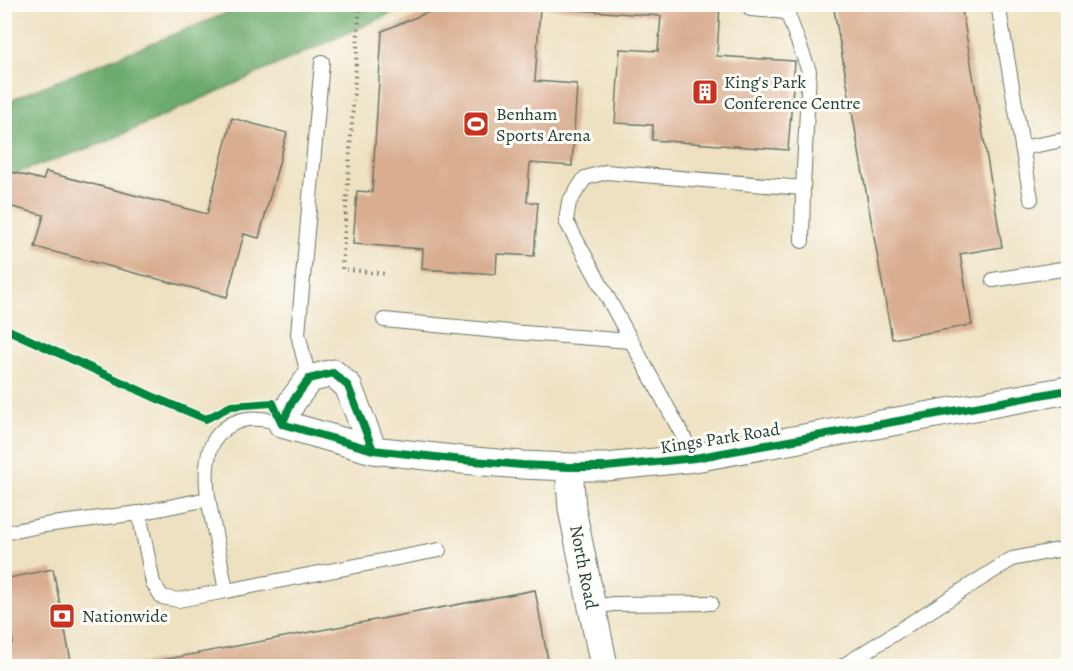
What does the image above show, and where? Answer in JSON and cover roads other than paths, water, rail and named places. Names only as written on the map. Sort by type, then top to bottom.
[{"type":"street","points":[[282,424],[292,402],[309,379],[333,373],[348,386],[373,450]]},
{"type":"street","name":"Kings Park Road","points":[[282,424],[373,450],[462,460],[569,467],[630,465],[695,458],[1068,390]]},
{"type":"street","name":"North Road","points":[[569,467],[572,509],[604,666]]},
{"type":"lane","points":[[998,4],[1031,199]]},
{"type":"lane","points":[[751,9],[789,8],[809,70],[802,241]]},
{"type":"lane","points":[[309,379],[298,334],[322,62]]},
{"type":"lane","points":[[1022,148],[1068,140]]},
{"type":"lane","points":[[695,458],[566,221],[569,202],[585,178],[606,172],[803,188]]},
{"type":"lane","points":[[993,280],[1068,268]]},
{"type":"lane","points":[[384,320],[631,341]]},
{"type":"lane","points":[[226,591],[208,499],[208,459],[212,443],[221,431],[243,419],[260,418],[282,424]]},
{"type":"lane","points":[[4,533],[45,525],[140,513],[208,499]]},
{"type":"lane","points":[[140,513],[153,583],[162,597],[178,600],[439,550]]},
{"type":"lane","points":[[843,666],[1012,559],[1068,548]]},
{"type":"lane","points":[[592,607],[614,604],[711,603]]},
{"type":"place","name":"King's Park Conference Centre","points":[[705,92]]},
{"type":"place","name":"Benham Sports Arena","points":[[476,124]]},
{"type":"place","name":"Nationwide","points":[[62,616]]}]
